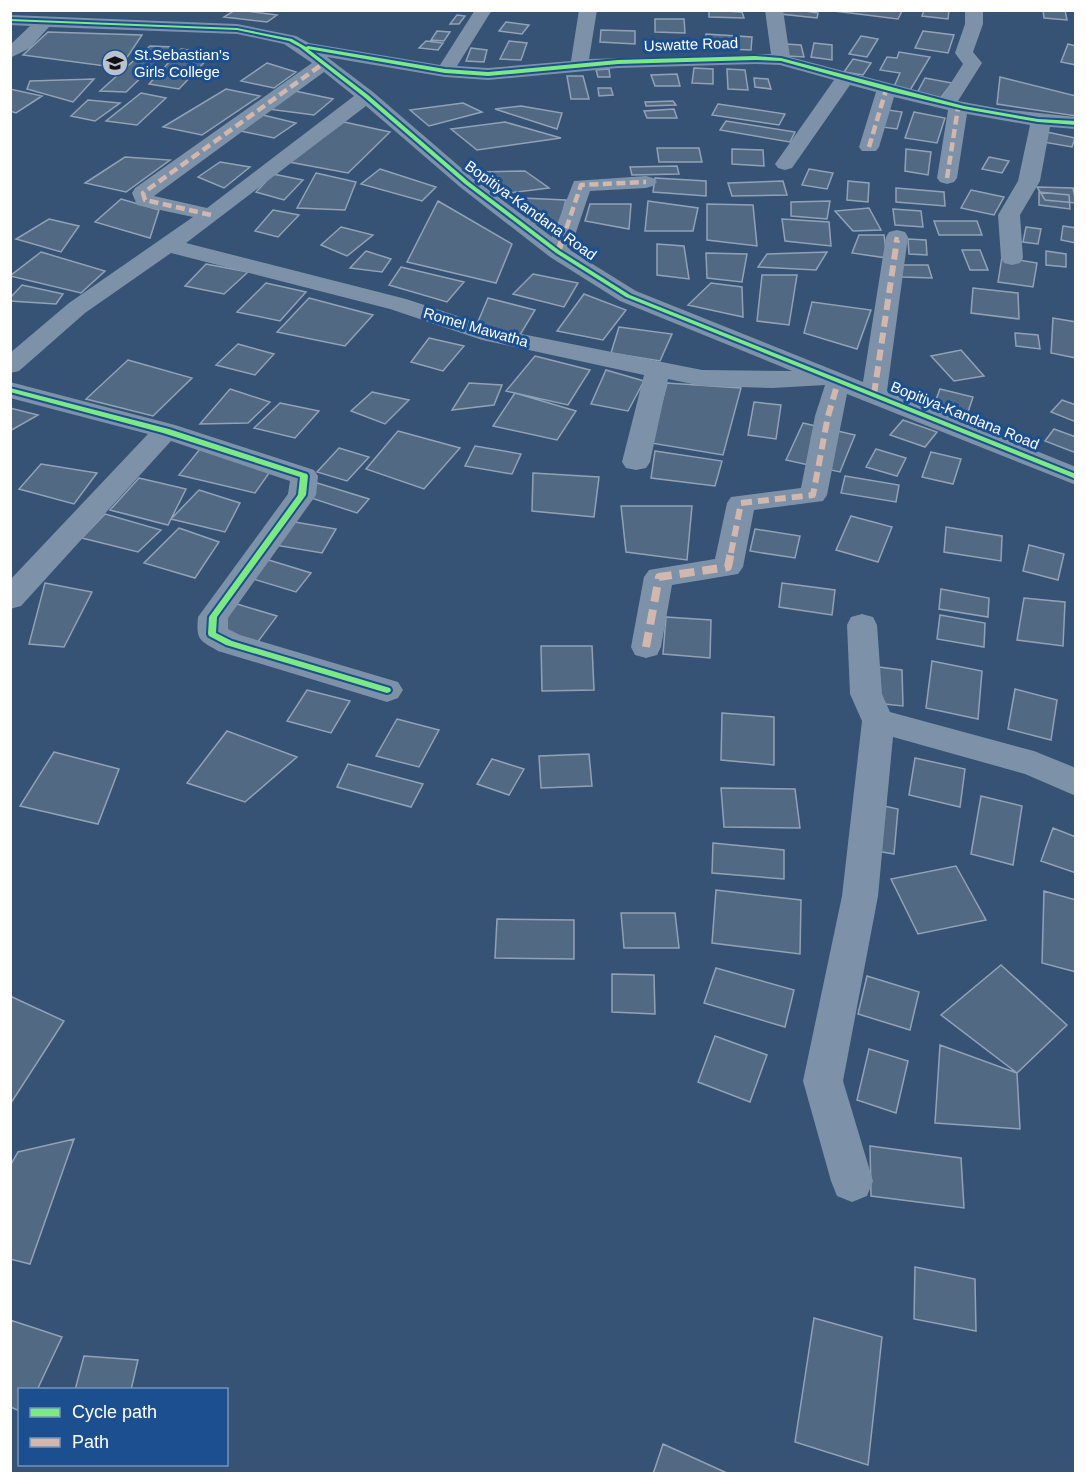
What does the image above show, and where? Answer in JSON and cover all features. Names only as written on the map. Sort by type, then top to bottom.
[{"type":"street","points":[[192,26],[206,10]]},
{"type":"street","points":[[445,71],[484,10]]},
{"type":"street","points":[[579,66],[588,10]]},
{"type":"street","points":[[774,10],[781,60]]},
{"type":"street","points":[[947,178],[952,106],[973,63],[964,53],[974,24],[974,10]]},
{"type":"street","name":"Bopitiya-Kandana Road","points":[[10,20],[43,23],[129,17],[192,26],[237,29],[290,40],[302,46],[366,96],[467,183],[558,252],[628,296],[1076,477]]},
{"type":"street","points":[[10,53],[24,44],[43,23]]},
{"type":"street","name":"Uswatte Road","points":[[302,46],[445,71],[488,74],[618,62],[755,58],[781,60],[952,106],[1041,122],[1076,123]]},
{"type":"street","points":[[211,215],[145,200],[143,193],[324,63]]},
{"type":"street","points":[[785,164],[846,77]]},
{"type":"street","points":[[869,147],[886,90]]},
{"type":"street","points":[[10,366],[77,308],[211,215],[366,96]]},
{"type":"street","points":[[1012,258],[1009,215],[1029,181],[1041,122]]},
{"type":"street","points":[[558,252],[581,185],[646,182]]},
{"type":"street","points":[[874,394],[897,237]]},
{"type":"street","name":"Romel Mawatha","points":[[168,245],[398,304],[491,335],[658,370],[702,378],[832,379]]},
{"type":"street","points":[[636,462],[658,370]]},
{"type":"street","points":[[646,647],[659,577],[728,567],[741,503],[813,495],[828,416],[832,379]]},
{"type":"street","points":[[10,390],[166,431],[304,476],[302,495],[213,617],[212,634],[229,643],[387,690]]},
{"type":"street","points":[[10,599],[166,431]]},
{"type":"street","points":[[852,1181],[823,1081],[860,896],[878,721],[866,694],[862,625]]},
{"type":"street","points":[[878,721],[1034,764],[1076,783]]},
{"type":"building","points":[[235,10],[277,15],[267,22],[224,17]]},
{"type":"building","points":[[709,10],[742,12],[744,18],[709,17]]},
{"type":"building","points":[[781,10],[818,13],[817,18],[780,14]]},
{"type":"building","points":[[924,10],[949,10],[948,19],[922,16]]},
{"type":"building","points":[[1043,10],[1065,10],[1067,20],[1044,18]]},
{"type":"building","points":[[834,11],[902,11],[898,19]]},
{"type":"building","points":[[457,15],[465,16],[459,24],[450,24]]},
{"type":"building","points":[[655,19],[684,19],[685,33],[655,32]]},
{"type":"building","points":[[506,22],[529,25],[522,34],[499,31]]},
{"type":"building","points":[[601,30],[635,31],[635,44],[600,42]]},
{"type":"building","points":[[437,31],[450,32],[444,41],[431,40]]},
{"type":"building","points":[[923,31],[954,35],[948,53],[915,48]]},
{"type":"building","points":[[48,32],[142,35],[120,68],[23,55]]},
{"type":"building","points":[[706,34],[752,37],[751,50],[705,48]]},
{"type":"building","points":[[861,36],[878,39],[867,57],[849,54]]},
{"type":"building","points":[[426,41],[443,43],[438,50],[419,48]]},
{"type":"building","points":[[509,41],[527,43],[521,60],[500,59]]},
{"type":"building","points":[[814,43],[832,45],[832,60],[811,57]]},
{"type":"building","points":[[786,44],[801,45],[804,57],[788,56]]},
{"type":"building","points":[[1068,44],[1076,46],[1076,65],[1061,62]]},
{"type":"building","points":[[150,46],[173,47],[126,92],[100,91]]},
{"type":"building","points":[[471,48],[487,50],[484,62],[466,61]]},
{"type":"building","points":[[181,49],[213,53],[179,89],[149,84]]},
{"type":"building","points":[[899,52],[930,57],[909,92],[893,89],[900,73],[880,70],[887,57],[897,58]]},
{"type":"building","points":[[853,59],[871,63],[863,75],[844,72]]},
{"type":"building","points":[[267,63],[296,72],[274,88],[241,81]]},
{"type":"building","points":[[694,68],[713,69],[713,84],[692,83]]},
{"type":"building","points":[[609,69],[610,77],[598,77],[596,70]]},
{"type":"building","points":[[727,69],[745,70],[748,90],[728,89]]},
{"type":"building","points":[[677,74],[680,86],[655,86],[651,75]]},
{"type":"building","points":[[567,76],[583,76],[589,99],[571,99]]},
{"type":"building","points":[[1000,77],[1076,96],[1076,116],[997,104]]},
{"type":"building","points":[[754,78],[768,79],[771,89],[755,87]]},
{"type":"building","points":[[925,78],[952,83],[940,99],[916,95]]},
{"type":"building","points":[[94,79],[73,102],[27,89],[30,81]]},
{"type":"building","points":[[598,88],[611,88],[613,95],[599,96]]},
{"type":"building","points":[[10,89],[42,96],[16,113],[10,111]]},
{"type":"building","points":[[226,89],[260,96],[202,135],[163,127]]},
{"type":"building","points":[[295,91],[333,99],[314,115],[268,109]]},
{"type":"building","points":[[141,93],[166,98],[137,125],[106,121]]},
{"type":"building","points":[[88,100],[120,103],[95,121],[71,116]]},
{"type":"building","points":[[673,101],[676,105],[646,106],[645,102]]},
{"type":"building","points":[[463,103],[482,112],[429,126],[410,110]]},
{"type":"building","points":[[718,104],[785,114],[779,125],[712,115]]},
{"type":"building","points":[[521,106],[562,113],[557,129],[495,109]]},
{"type":"building","points":[[674,109],[677,118],[647,118],[644,111]]},
{"type":"building","points":[[888,110],[902,112],[897,129],[882,127]]},
{"type":"building","points":[[914,112],[945,118],[937,143],[905,138]]},
{"type":"building","points":[[263,115],[296,123],[274,138],[241,131]]},
{"type":"building","points":[[726,121],[795,132],[790,142],[720,130]]},
{"type":"building","points":[[344,122],[390,132],[348,173],[289,162]]},
{"type":"building","points":[[505,122],[561,138],[477,150],[451,129]]},
{"type":"building","points":[[1047,132],[1075,138],[1072,147],[1043,142]]},
{"type":"building","points":[[657,148],[699,148],[702,162],[659,162]]},
{"type":"building","points":[[732,149],[763,150],[764,166],[732,164]]},
{"type":"building","points":[[906,149],[931,152],[928,175],[905,171]]},
{"type":"building","points":[[125,157],[170,160],[126,192],[85,183]]},
{"type":"building","points":[[989,157],[1009,161],[1002,173],[982,169]]},
{"type":"building","points":[[220,162],[250,167],[224,188],[198,177]]},
{"type":"building","points":[[677,166],[679,174],[632,175],[630,167]]},
{"type":"building","points":[[380,169],[436,187],[422,201],[361,184]]},
{"type":"building","points":[[809,169],[833,173],[827,189],[802,185]]},
{"type":"building","points":[[525,171],[549,188],[509,193],[479,172]]},
{"type":"building","points":[[316,173],[356,182],[345,210],[297,208]]},
{"type":"building","points":[[273,174],[303,180],[284,200],[256,192]]},
{"type":"building","points":[[655,178],[706,181],[706,196],[653,192]]},
{"type":"building","points":[[783,181],[787,195],[732,196],[728,183]]},
{"type":"building","points":[[848,181],[869,183],[868,202],[847,200]]},
{"type":"building","points":[[1037,187],[1073,188],[1076,203],[1045,200]]},
{"type":"building","points":[[896,188],[944,192],[945,206],[896,202]]},
{"type":"building","points":[[971,190],[1004,197],[994,215],[961,208]]},
{"type":"building","points":[[1039,192],[1069,195],[1070,209],[1039,205]]},
{"type":"building","points":[[522,198],[566,200],[559,226],[530,223]]},
{"type":"building","points":[[121,199],[159,210],[150,238],[95,222]]},
{"type":"building","points":[[438,201],[512,244],[496,283],[407,262]]},
{"type":"building","points":[[648,201],[698,208],[693,231],[645,231]]},
{"type":"building","points":[[830,201],[827,219],[791,216],[791,202]]},
{"type":"building","points":[[590,204],[631,204],[629,229],[585,221]]},
{"type":"building","points":[[707,204],[753,205],[757,246],[707,240]]},
{"type":"building","points":[[869,208],[881,230],[853,231],[835,211]]},
{"type":"building","points":[[893,209],[921,211],[923,227],[895,225]]},
{"type":"building","points":[[273,210],[299,215],[278,237],[255,231]]},
{"type":"building","points":[[49,219],[79,226],[61,252],[16,239]]},
{"type":"building","points":[[782,219],[829,222],[831,246],[785,241]]},
{"type":"building","points":[[934,221],[977,221],[982,235],[939,235]]},
{"type":"building","points":[[1063,226],[1076,228],[1076,243],[1061,240]]},
{"type":"building","points":[[341,227],[373,235],[347,256],[321,245]]},
{"type":"building","points":[[1026,227],[1041,229],[1038,244],[1023,242]]},
{"type":"building","points":[[859,235],[884,235],[887,258],[852,253]]},
{"type":"building","points":[[908,239],[926,240],[927,255],[909,254]]},
{"type":"building","points":[[657,244],[684,246],[689,279],[657,275]]},
{"type":"building","points":[[962,250],[980,250],[988,270],[970,270]]},
{"type":"building","points":[[366,251],[391,259],[382,272],[350,268]]},
{"type":"building","points":[[1046,251],[1066,254],[1066,267],[1046,265]]},
{"type":"building","points":[[41,252],[105,271],[81,293],[10,276]]},
{"type":"building","points":[[827,252],[816,270],[758,267],[767,254]]},
{"type":"building","points":[[706,253],[747,254],[742,282],[707,278]]},
{"type":"building","points":[[1002,257],[1037,263],[1033,287],[998,282]]},
{"type":"building","points":[[206,264],[248,272],[224,294],[185,286]]},
{"type":"building","points":[[898,265],[928,265],[932,278],[902,277]]},
{"type":"building","points":[[401,267],[464,282],[447,302],[389,285]]},
{"type":"building","points":[[533,274],[578,283],[564,307],[513,294]]},
{"type":"building","points":[[762,275],[797,275],[789,325],[757,321]]},
{"type":"building","points":[[266,283],[306,292],[280,321],[237,312]]},
{"type":"building","points":[[711,283],[742,287],[743,317],[688,305]]},
{"type":"building","points":[[22,285],[63,294],[56,304],[10,301]]},
{"type":"building","points":[[973,288],[1018,293],[1019,319],[971,313]]},
{"type":"building","points":[[584,294],[626,310],[603,340],[557,331]]},
{"type":"building","points":[[309,298],[373,315],[345,346],[277,332]]},
{"type":"building","points":[[488,298],[535,310],[520,335],[477,324]]},
{"type":"building","points":[[812,302],[871,310],[857,349],[804,333]]},
{"type":"building","points":[[1053,318],[1076,322],[1076,358],[1051,353]]},
{"type":"building","points":[[619,327],[672,334],[660,361],[611,353]]},
{"type":"building","points":[[1015,333],[1038,335],[1040,349],[1016,346]]},
{"type":"building","points":[[429,338],[464,346],[443,371],[411,362]]},
{"type":"building","points":[[238,344],[274,354],[255,375],[216,365]]},
{"type":"building","points":[[961,350],[984,376],[954,381],[931,356]]},
{"type":"building","points":[[535,356],[590,370],[568,405],[506,391]]},
{"type":"building","points":[[128,360],[192,378],[153,416],[86,399]]},
{"type":"building","points":[[606,370],[644,381],[628,411],[591,404]]},
{"type":"building","points":[[469,383],[502,385],[494,405],[452,410]]},
{"type":"building","points":[[667,383],[741,388],[723,455],[651,443]]},
{"type":"building","points":[[230,389],[270,402],[248,423],[200,424]]},
{"type":"building","points":[[940,389],[973,397],[966,418],[932,410]]},
{"type":"building","points":[[372,392],[409,400],[385,424],[351,411]]},
{"type":"building","points":[[515,393],[576,411],[557,440],[493,426]]},
{"type":"building","points":[[1062,400],[1076,405],[1076,422],[1051,412]]},
{"type":"building","points":[[754,402],[781,405],[776,439],[748,435]]},
{"type":"building","points":[[280,403],[319,411],[295,438],[254,428]]},
{"type":"building","points":[[10,408],[38,415],[10,431]]},
{"type":"building","points":[[903,420],[937,432],[925,447],[890,435]]},
{"type":"building","points":[[803,423],[855,435],[840,472],[786,460]]},
{"type":"building","points":[[1054,429],[1076,437],[1076,453],[1045,441]]},
{"type":"building","points":[[398,431],[460,448],[424,489],[366,469]]},
{"type":"building","points":[[475,446],[521,454],[512,474],[465,466]]},
{"type":"building","points":[[339,448],[369,457],[347,481],[317,472]]},
{"type":"building","points":[[200,449],[272,469],[255,493],[179,475]]},
{"type":"building","points":[[876,449],[906,458],[897,476],[866,467]]},
{"type":"building","points":[[655,451],[722,461],[715,486],[651,478]]},
{"type":"building","points":[[931,452],[961,459],[953,484],[922,477]]},
{"type":"building","points":[[41,464],[97,473],[74,504],[19,489]]},
{"type":"building","points":[[533,473],[599,477],[594,517],[532,511]]},
{"type":"building","points":[[845,476],[899,485],[896,502],[841,493]]},
{"type":"building","points":[[139,478],[186,489],[168,525],[110,510]]},
{"type":"building","points":[[314,482],[369,499],[357,513],[302,495]]},
{"type":"building","points":[[199,490],[240,503],[225,532],[171,519]]},
{"type":"building","points":[[621,506],[692,506],[687,560],[626,552]]},
{"type":"building","points":[[105,514],[161,530],[138,552],[82,538]]},
{"type":"building","points":[[851,516],[892,527],[878,562],[836,550]]},
{"type":"building","points":[[283,520],[336,529],[322,553],[269,544]]},
{"type":"building","points":[[946,527],[1002,536],[1001,561],[944,552]]},
{"type":"building","points":[[179,528],[219,542],[195,578],[144,563]]},
{"type":"building","points":[[755,529],[800,536],[795,558],[750,551]]},
{"type":"building","points":[[1029,545],[1064,554],[1058,580],[1023,571]]},
{"type":"building","points":[[259,557],[311,573],[296,592],[243,576]]},
{"type":"building","points":[[45,583],[92,592],[64,647],[29,644]]},
{"type":"building","points":[[782,583],[835,590],[832,615],[779,607]]},
{"type":"building","points":[[941,589],[989,598],[988,617],[939,609]]},
{"type":"building","points":[[1024,598],[1065,602],[1063,646],[1017,640]]},
{"type":"building","points":[[237,604],[277,616],[254,647],[212,634]]},
{"type":"building","points":[[940,615],[985,623],[984,647],[937,639]]},
{"type":"building","points":[[666,617],[711,620],[710,658],[663,654]]},
{"type":"building","points":[[541,646],[592,646],[594,690],[542,691]]},
{"type":"building","points":[[932,661],[982,671],[978,719],[926,708]]},
{"type":"building","points":[[855,664],[902,670],[903,706],[855,701]]},
{"type":"building","points":[[1015,689],[1057,700],[1051,740],[1008,729]]},
{"type":"building","points":[[307,690],[350,701],[331,733],[287,721]]},
{"type":"building","points":[[722,713],[774,717],[774,765],[721,760]]},
{"type":"building","points":[[397,719],[439,730],[419,767],[376,756]]},
{"type":"building","points":[[227,731],[297,757],[245,802],[187,783]]},
{"type":"building","points":[[54,752],[119,769],[98,824],[20,806]]},
{"type":"building","points":[[589,754],[592,786],[541,788],[539,756]]},
{"type":"building","points":[[915,758],[965,769],[960,807],[909,795]]},
{"type":"building","points":[[492,759],[524,769],[509,795],[477,784]]},
{"type":"building","points":[[348,764],[423,784],[411,807],[337,787]]},
{"type":"building","points":[[721,788],[795,789],[800,828],[724,827]]},
{"type":"building","points":[[981,796],[1022,806],[1013,865],[971,854]]},
{"type":"building","points":[[875,804],[898,809],[894,854],[871,850]]},
{"type":"building","points":[[1053,828],[1076,837],[1076,873],[1041,861]]},
{"type":"building","points":[[713,843],[784,850],[784,879],[712,873]]},
{"type":"building","points":[[956,866],[986,920],[918,934],[891,879]]},
{"type":"building","points":[[716,890],[801,900],[800,954],[712,943]]},
{"type":"building","points":[[1044,891],[1076,900],[1076,972],[1042,963]]},
{"type":"building","points":[[621,913],[675,913],[679,948],[624,948]]},
{"type":"building","points":[[497,919],[574,920],[574,959],[495,958]]},
{"type":"building","points":[[1001,965],[1067,1025],[1017,1073],[941,1015]]},
{"type":"building","points":[[716,968],[794,990],[785,1027],[704,1003]]},
{"type":"building","points":[[612,974],[654,975],[655,1014],[612,1012]]},
{"type":"building","points":[[867,976],[919,992],[910,1030],[858,1014]]},
{"type":"building","points":[[10,996],[64,1021],[11,1103],[10,1103]]},
{"type":"building","points":[[715,1036],[767,1055],[750,1102],[698,1082]]},
{"type":"building","points":[[940,1045],[1017,1073],[1020,1129],[935,1123]]},
{"type":"building","points":[[869,1049],[908,1061],[896,1113],[857,1100]]},
{"type":"building","points":[[74,1139],[30,1264],[10,1259],[10,1166],[18,1152]]},
{"type":"building","points":[[870,1146],[961,1158],[964,1208],[871,1196]]},
{"type":"building","points":[[915,1267],[975,1279],[976,1331],[914,1319]]},
{"type":"building","points":[[814,1318],[882,1337],[868,1465],[795,1442]]},
{"type":"building","points":[[10,1320],[62,1337],[38,1388],[18,1388],[18,1410],[10,1407]]},
{"type":"building","points":[[84,1356],[138,1360],[131,1388],[76,1388]]},
{"type":"building","points":[[663,1444],[727,1473],[727,1474],[653,1474]]},
{"type":"marked path","points":[[211,215],[145,200],[143,193],[324,63]]},
{"type":"marked path","points":[[869,147],[886,90]]},
{"type":"marked path","points":[[947,178],[958,108]]},
{"type":"marked path","points":[[558,252],[581,185],[646,182]]},
{"type":"marked path","points":[[874,394],[897,237]]},
{"type":"marked path","points":[[646,647],[659,577],[728,567],[741,503],[813,495],[828,416],[838,382]]},
{"type":"cycle path","points":[[10,20],[237,29],[290,40],[302,46],[366,96],[467,183],[558,252],[628,296],[1076,477]]},
{"type":"cycle path","points":[[308,47],[445,71],[488,74],[618,62],[755,58],[781,60],[964,108],[1038,120],[1076,123]]},
{"type":"cycle path","points":[[10,390],[166,431],[304,476],[302,495],[213,617],[212,634],[229,643],[387,690]]},
{"type":"place","name":"St.Sebastian's Girls College","points":[[115,63]]}]
